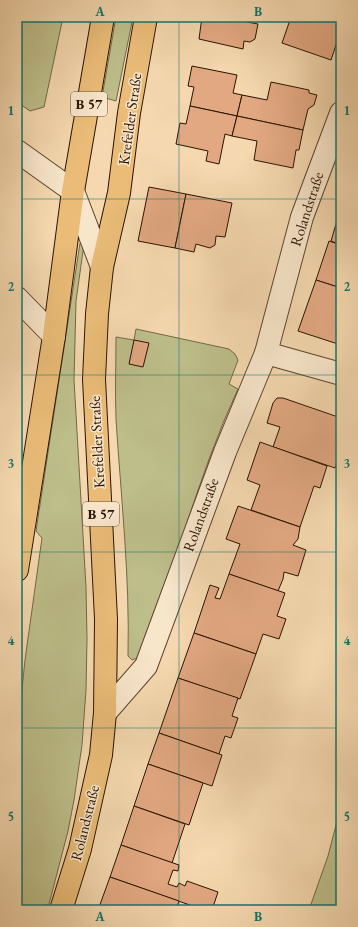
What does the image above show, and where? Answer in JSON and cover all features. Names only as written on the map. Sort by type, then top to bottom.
[{"type":"main road","name":"B 57","points":[[17,570],[54,336],[73,191],[104,17]]},
{"type":"main road","name":"Krefelder Straße","points":[[105,713],[106,619],[94,379],[97,314],[102,267],[119,193],[129,113],[146,17]]},
{"type":"main road","name":"Rolandstraße","points":[[62,910],[87,821],[101,755],[105,713]]},
{"type":"street","name":"Rolandstraße","points":[[105,713],[146,666],[225,452],[266,353],[302,217],[341,113]]},
{"type":"street","points":[[17,151],[73,191]]},
{"type":"street","name":"Krefelder Straße","points":[[73,191],[102,267]]},
{"type":"street","points":[[17,298],[54,336]]},
{"type":"street","points":[[266,353],[341,374]]},
{"type":"green space","points":[[17,17],[63,17],[44,107],[30,111],[17,102]]},
{"type":"green space","points":[[116,17],[133,17],[116,101],[102,97]]},
{"type":"green space","points":[[82,242],[84,244],[76,301],[74,380],[86,587],[86,690],[82,745],[68,831],[49,904],[42,906],[40,910],[17,910],[17,737],[25,660],[42,538],[36,531],[80,243]]},
{"type":"green space","points":[[136,329],[229,349],[235,354],[238,360],[229,384],[238,389],[210,456],[151,625],[137,658],[132,660],[128,656],[128,597],[116,419],[116,337],[134,340]]},
{"type":"green space","points":[[341,806],[341,910],[309,910],[328,856]]},
{"type":"building","points":[[202,17],[248,17],[247,22],[258,24],[255,39],[250,42],[244,41],[243,49],[199,39]]},
{"type":"building","points":[[291,17],[341,17],[341,30],[331,60],[282,43]]},
{"type":"building","points":[[192,66],[237,75],[233,93],[242,95],[237,116],[190,106],[194,87],[188,86]]},
{"type":"building","points":[[271,82],[309,90],[309,93],[317,95],[314,105],[308,109],[303,130],[237,116],[242,95],[267,100]]},
{"type":"building","points":[[190,106],[237,116],[232,136],[225,134],[219,164],[206,161],[208,151],[176,144],[180,123],[186,124]]},
{"type":"building","points":[[237,116],[303,130],[299,150],[296,150],[293,168],[254,160],[257,141],[232,136]]},
{"type":"building","points":[[149,187],[186,194],[175,248],[138,241]]},
{"type":"building","points":[[186,194],[232,203],[225,237],[216,236],[215,245],[210,248],[196,244],[194,252],[175,248]]},
{"type":"building","points":[[341,207],[341,245],[331,241]]},
{"type":"building","points":[[329,241],[341,245],[341,288],[316,280]]},
{"type":"building","points":[[316,280],[341,288],[341,345],[298,331]]},
{"type":"building","points":[[134,340],[149,343],[143,367],[129,364]]},
{"type":"building","points":[[277,398],[283,398],[341,418],[341,451],[335,468],[273,447],[280,427],[267,423],[273,403]]},
{"type":"building","points":[[260,442],[327,466],[320,488],[314,486],[300,527],[251,510],[260,485],[247,480]]},
{"type":"building","points":[[238,506],[300,527],[298,539],[293,545],[306,550],[298,576],[284,572],[278,591],[229,574],[240,544],[226,539]]},
{"type":"building","points":[[229,574],[285,593],[277,616],[286,619],[279,639],[263,634],[256,654],[194,633],[210,585],[219,588],[215,598],[220,599]]},
{"type":"building","points":[[194,633],[256,654],[240,699],[178,678]]},
{"type":"building","points":[[178,678],[238,698],[232,716],[238,718],[231,738],[225,736],[219,754],[159,733]]},
{"type":"building","points":[[159,733],[222,755],[212,786],[148,764]]},
{"type":"building","points":[[148,764],[203,783],[189,825],[134,806]]},
{"type":"building","points":[[134,806],[185,824],[172,863],[121,845]]},
{"type":"building","points":[[121,845],[179,865],[178,871],[173,870],[168,884],[177,887],[179,883],[185,886],[187,881],[218,892],[212,910],[204,910],[110,877]]},
{"type":"building","points":[[110,877],[179,901],[176,910],[98,910]]}]
